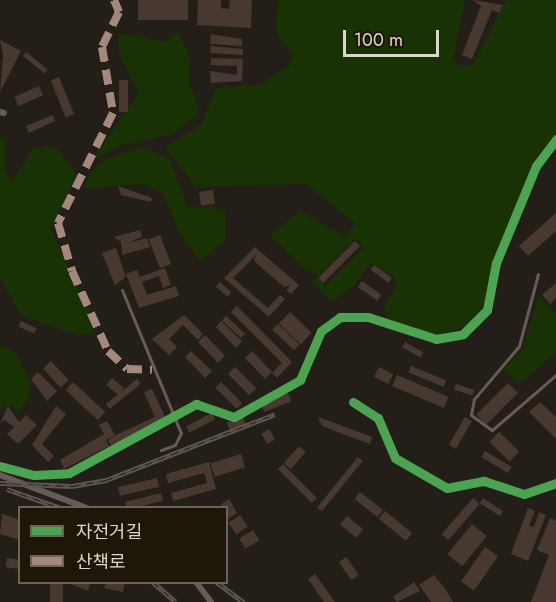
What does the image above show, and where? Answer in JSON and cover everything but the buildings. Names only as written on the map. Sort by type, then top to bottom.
[{"type":"street","points":[[0,466],[34,475],[69,473],[204,403],[234,417],[300,380],[321,331],[340,317],[368,317],[436,339],[471,329],[487,310],[496,263],[536,166],[556,139]]},
{"type":"street","points":[[353,402],[378,418],[395,458],[447,488],[484,482],[524,494],[556,483]]},
{"type":"street","points":[[0,475],[84,506]]},
{"type":"street","points":[[198,584],[211,602]]},
{"type":"lane","points":[[538,274],[519,345],[474,399],[471,415],[492,430],[556,375]]},
{"type":"lane","points":[[122,290],[172,421],[181,433],[179,441],[161,450]]},
{"type":"green space","points":[[278,0],[465,0],[453,60],[462,66],[473,65],[506,0],[556,0],[556,134],[535,160],[494,259],[484,306],[470,325],[438,336],[390,321],[383,307],[396,287],[395,278],[371,263],[354,286],[332,302],[312,280],[316,277],[326,285],[364,247],[354,239],[319,275],[305,269],[270,236],[299,211],[346,237],[355,224],[307,184],[196,187],[165,147],[201,125],[216,88],[260,85],[289,66],[293,54],[276,33]]},
{"type":"green space","points":[[178,32],[190,57],[189,84],[199,108],[196,116],[173,134],[121,145],[91,162],[139,92],[119,54],[119,33],[166,42]]},
{"type":"green space","points":[[0,136],[5,140],[5,173],[14,180],[32,150],[46,145],[58,149],[77,175],[50,229],[93,317],[93,333],[79,335],[21,315],[0,278]]},
{"type":"green space","points":[[146,147],[170,160],[188,208],[212,206],[225,212],[225,240],[201,261],[181,236],[162,192],[142,184],[85,188],[89,174],[106,159]]},
{"type":"green space","points":[[539,296],[556,314],[556,352],[519,384],[504,369],[523,348]]},
{"type":"green space","points":[[0,345],[15,352],[30,381],[30,396],[18,413],[11,405],[0,409]]},
{"type":"railway","points":[[0,483],[72,486],[106,480],[275,414]]},
{"type":"railway","points":[[7,489],[55,506]]},
{"type":"railway","points":[[155,584],[176,602]]},
{"type":"railway","points":[[220,584],[244,602]]},
{"type":"marked path","points":[[114,0],[119,12],[102,47],[113,113],[58,223],[72,271],[108,351],[127,369],[152,370]]},
{"type":"cycle path","points":[[0,466],[34,475],[69,473],[196,404],[234,417],[300,380],[321,331],[340,317],[368,317],[436,339],[463,334],[487,310],[496,263],[536,166],[556,139]]},
{"type":"cycle path","points":[[353,402],[378,418],[395,458],[447,488],[484,481],[524,494],[556,483]]}]
